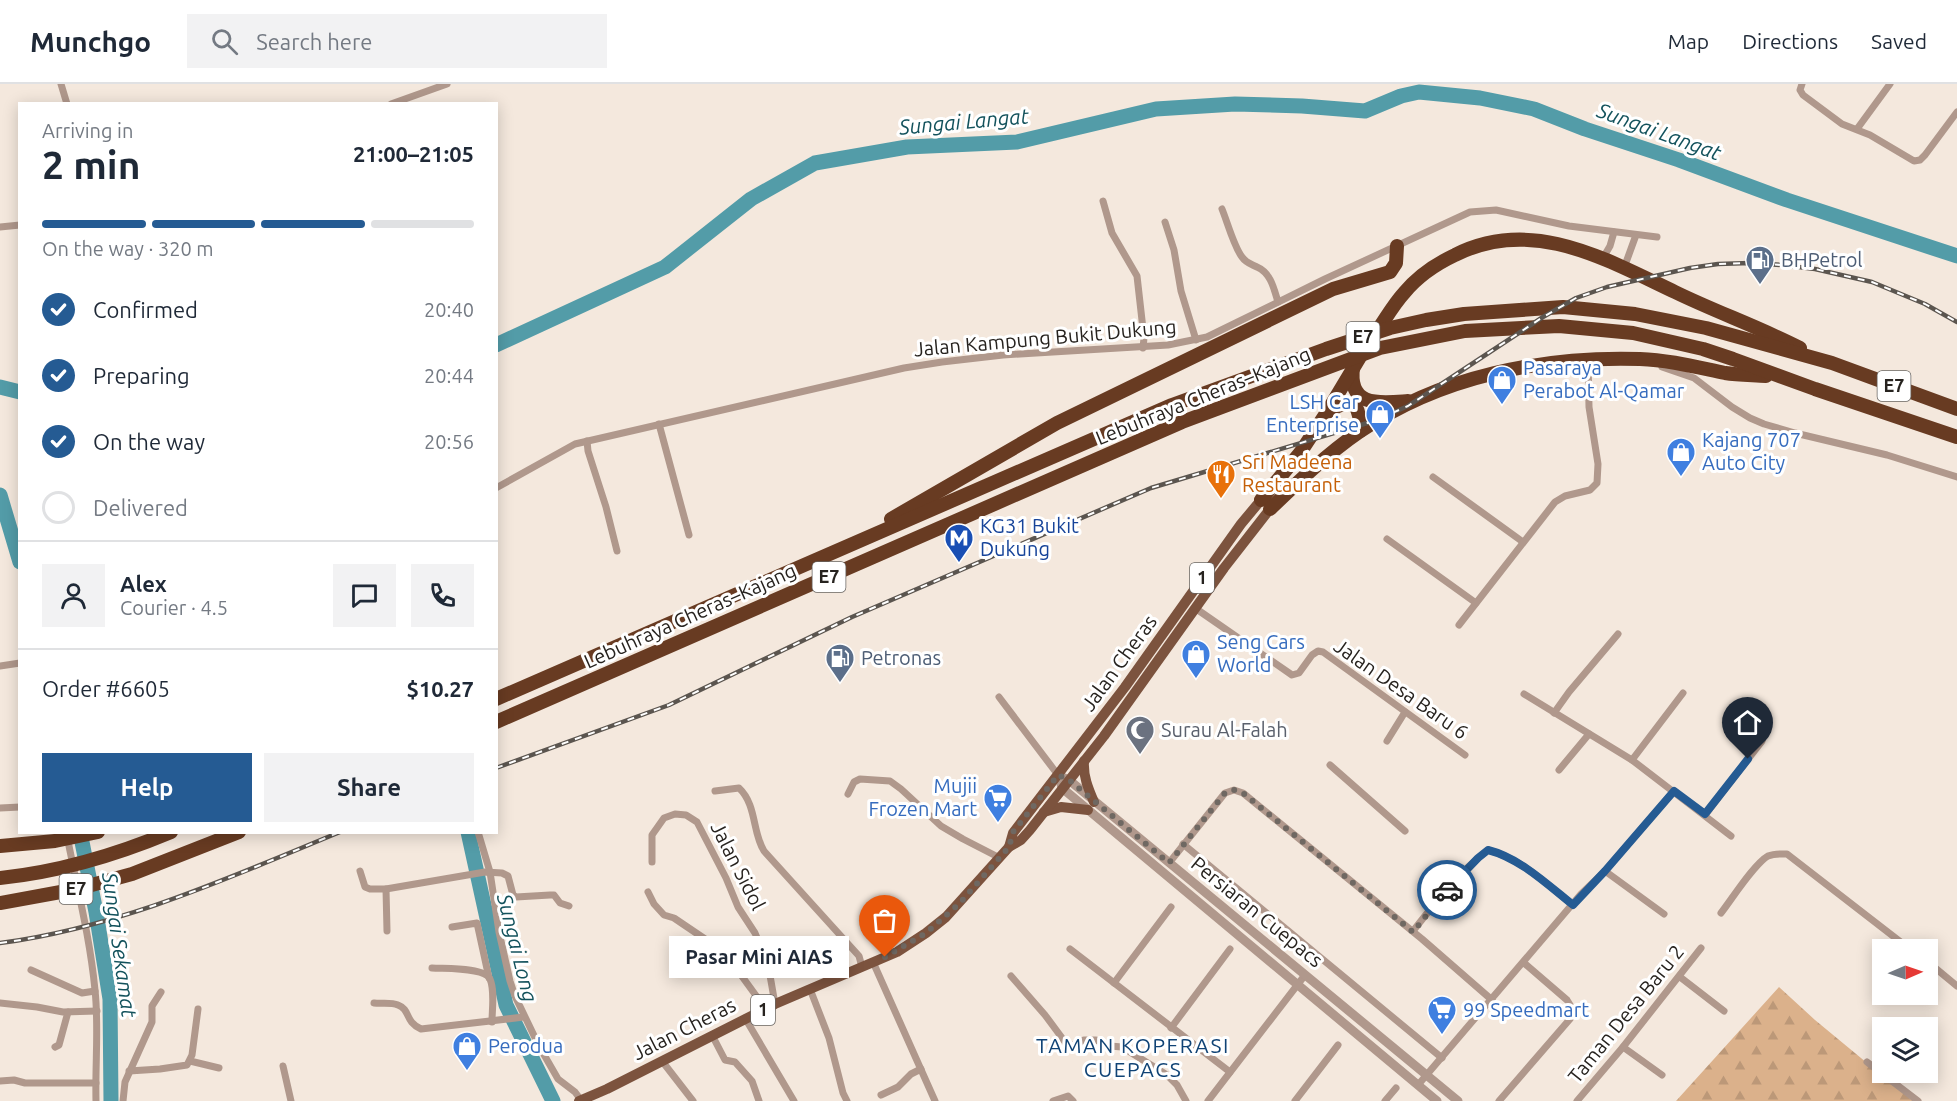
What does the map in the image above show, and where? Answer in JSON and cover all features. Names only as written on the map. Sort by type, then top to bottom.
[{"type":"highway","points":[[1265,505],[1327,412],[1353,366],[1404,292],[1434,266],[1470,247],[1499,240],[1528,239],[1562,245],[1603,258],[1832,363]]},
{"type":"highway","points":[[835,551],[1057,423],[1333,289],[1390,272],[1396,263],[1397,246]]},
{"type":"highway","name":"Lebuhraya Cheras–Kajang","points":[[498,698],[1172,405],[1390,328],[1464,314],[1563,307],[1635,314],[1706,328],[1832,363],[1957,409]]},
{"type":"highway","name":"Lebuhraya Cheras–Kajang","points":[[498,721],[1182,422],[1380,348],[1465,331],[1559,326],[1633,333],[1713,352],[1957,437]]},
{"type":"highway","points":[[1265,505],[1295,484],[1359,431],[1413,401],[1466,381],[1521,367],[1588,359],[1640,359],[1683,363],[1726,373],[1783,378]]},
{"type":"highway","points":[[1353,366],[1352,379],[1362,399],[1374,404],[1413,401]]},
{"type":"highway","points":[[1327,412],[1337,405],[1347,403],[1355,405],[1361,421],[1359,431]]},
{"type":"highway","points":[[0,846],[83,834]]},
{"type":"highway","name":"E7","points":[[0,878],[71,866],[125,851],[166,834]]},
{"type":"highway","name":"E7","points":[[0,903],[77,889],[132,874],[234,834]]},
{"type":"main road","name":"Jalan Cheras","points":[[580,1101],[764,1009],[897,951],[934,927],[960,903],[1009,847],[1021,840],[1084,761],[1195,608],[1265,505]]},
{"type":"main road","name":"Jalan Cheras","points":[[1009,847],[1013,832],[1125,687],[1240,524],[1265,505]]},
{"type":"main road","points":[[1041,814],[1061,807],[1091,806],[1083,771],[1084,761]]},
{"type":"street","points":[[61,84],[66,102]]},
{"type":"street","points":[[398,102],[447,84]]},
{"type":"street","points":[[1857,129],[1890,84]]},
{"type":"street","points":[[1801,87],[1803,95],[1842,124],[1857,129],[1914,161],[1920,160],[1925,155],[1957,112]]},
{"type":"street","points":[[1103,201],[1112,233],[1137,276],[1144,338],[1143,348]]},
{"type":"street","points":[[1222,209],[1241,256],[1249,264],[1265,272],[1271,281],[1278,302]]},
{"type":"street","name":"Jalan Kampung Bukit Dukung","points":[[498,487],[575,444],[927,364],[1003,355],[1143,348],[1207,337],[1470,212],[1496,210],[1569,226],[1657,237]]},
{"type":"street","points":[[1166,222],[1174,250],[1181,291],[1196,340]]},
{"type":"street","points":[[0,227],[18,225]]},
{"type":"street","points":[[1603,258],[1614,232]]},
{"type":"street","points":[[1624,268],[1636,235]]},
{"type":"street","points":[[1459,626],[1555,502],[1565,496],[1590,490],[1597,483],[1598,464],[1589,407],[1588,359]]},
{"type":"street","points":[[1640,359],[1694,378],[1750,418],[1795,433],[1887,455],[1957,477]]},
{"type":"street","points":[[659,424],[689,535]]},
{"type":"street","points":[[587,441],[617,551]]},
{"type":"street","points":[[1433,477],[1523,542]]},
{"type":"street","points":[[1387,539],[1476,603]]},
{"type":"street","name":"Jalan Desa Baru 6","points":[[1195,608],[1292,675],[1299,673],[1312,655],[1318,651],[1323,652],[1465,755]]},
{"type":"street","points":[[1554,713],[1618,634]]},
{"type":"street","points":[[0,666],[18,663]]},
{"type":"street","points":[[1632,760],[1683,693]]},
{"type":"street","points":[[1524,694],[1632,760],[1731,836]]},
{"type":"street","points":[[999,697],[1058,775]]},
{"type":"street","points":[[1387,741],[1405,712]]},
{"type":"street","points":[[1559,770],[1589,734]]},
{"type":"street","points":[[1705,814],[1762,741]]},
{"type":"street","points":[[1330,765],[1405,831]]},
{"type":"street","name":"Persiaran Cuepacs","points":[[1058,775],[1091,806],[1169,863],[1458,1101]]},
{"type":"street","points":[[848,794],[854,782],[860,779],[890,781],[941,826],[1000,858]]},
{"type":"street","points":[[716,791],[740,788],[743,791],[749,800],[759,844],[859,956],[862,967]]},
{"type":"street","points":[[1169,863],[1225,793],[1234,790],[1243,793],[1492,1000]]},
{"type":"street","points":[[1419,1085],[1674,791]]},
{"type":"street","name":"Persiaran Cuepacs","points":[[1091,806],[1143,857],[1437,1101]]},
{"type":"street","points":[[0,808],[18,807]]},
{"type":"street","name":"Jalan Sidol","points":[[652,862],[652,835],[664,818],[675,814],[686,815],[697,822],[726,878],[738,908],[755,933],[768,964],[775,1004]]},
{"type":"street","points":[[478,834],[510,981],[522,1017],[558,1079],[575,1092],[580,1101]]},
{"type":"street","points":[[61,837],[91,954],[97,1011],[96,1101]]},
{"type":"street","points":[[1183,844],[1442,1059]]},
{"type":"street","points":[[1413,932],[1438,899],[1488,850],[1499,853],[1532,872],[1573,905]]},
{"type":"street","points":[[1721,913],[1761,862],[1777,853],[1788,854],[1897,939]]},
{"type":"street","points":[[360,871],[365,887],[370,889],[386,889],[488,872],[508,876],[513,895],[516,897],[554,895],[560,903],[569,906]]},
{"type":"street","points":[[1605,871],[1664,914]]},
{"type":"street","points":[[386,889],[387,930]]},
{"type":"street","points":[[648,892],[654,904],[664,915],[674,918],[708,941],[741,975],[764,1009]]},
{"type":"street","points":[[1114,983],[1171,907]]},
{"type":"street","points":[[452,927],[477,923],[491,987],[494,1021]]},
{"type":"street","name":"Taman Desa Baru 2","points":[[1577,1101],[1680,977],[1701,948]]},
{"type":"street","points":[[1070,949],[1230,1072]]},
{"type":"street","points":[[1171,1028],[1230,949]]},
{"type":"street","points":[[873,962],[935,1101]]},
{"type":"street","points":[[1499,1101],[1570,1019],[1572,1008],[1567,1000],[1524,963]]},
{"type":"street","points":[[432,968],[482,971],[489,978]]},
{"type":"street","points":[[31,970],[82,993],[95,991]]},
{"type":"street","points":[[1938,970],[1957,986]]},
{"type":"street","points":[[1208,1101],[1305,975]]},
{"type":"street","points":[[1011,976],[1068,1046],[1071,1047],[1084,1040],[1096,1040],[1103,1044],[1122,1047],[1167,1075],[1177,1085],[1186,1101]]},
{"type":"street","points":[[1680,977],[1724,1011]]},
{"type":"street","points":[[810,989],[829,1038],[847,1101]]},
{"type":"street","points":[[123,1101],[125,1082],[152,1022],[152,1006],[161,992]]},
{"type":"street","points":[[0,1003],[68,1012],[97,1011]]},
{"type":"street","points":[[374,1003],[397,1004],[405,1009],[411,1024],[421,1029],[522,1017]]},
{"type":"street","points":[[129,1071],[187,1065],[190,1061],[198,1008]]},
{"type":"street","points":[[55,1047],[59,1045],[68,1012]]},
{"type":"street","points":[[745,1018],[794,1101]]},
{"type":"street","points":[[712,1035],[725,1060],[735,1062],[752,1081],[759,1101]]},
{"type":"street","points":[[1295,1101],[1338,1045]]},
{"type":"street","points":[[1623,1047],[1662,1075]]},
{"type":"street","points":[[190,1061],[219,1068]]},
{"type":"street","points":[[662,1061],[693,1101]]},
{"type":"street","points":[[1867,1062],[1918,1101]]},
{"type":"street","points":[[283,1066],[291,1101]]},
{"type":"street","points":[[881,1095],[898,1087],[911,1074],[921,1070]]},
{"type":"street","points":[[0,1081],[96,1083]]},
{"type":"street","points":[[1385,1101],[1396,1088]]},
{"type":"street","points":[[1053,1101],[1068,1096],[1073,1101]]},
{"type":"green space","points":[[1779,987],[1872,1067],[1872,1083],[1891,1083],[1913,1101],[1676,1101]]},
{"type":"waterway","name":"Sungai Langat","points":[[498,344],[665,267],[751,199],[815,163],[907,147],[1017,142],[1156,109],[1235,104],[1365,111],[1401,96],[1419,92],[1480,98],[1534,109],[1787,200],[1957,256]]},
{"type":"waterway","name":"Sungai Langat","points":[[0,387],[18,392]]},
{"type":"waterway","name":"Sungai Sekamat","points":[[0,495],[18,555]]},
{"type":"waterway","name":"Sungai Sekamat","points":[[80,834],[110,999],[111,1101]]},
{"type":"waterway","name":"Sungai Long","points":[[468,834],[506,1005],[553,1101]]},
{"type":"railway","points":[[498,767],[669,705],[852,617],[1151,488],[1374,421],[1408,406],[1543,317],[1576,298],[1607,287],[1718,264],[1782,265],[1815,269],[1872,282],[1925,304],[1957,322]]},
{"type":"railway","points":[[0,943],[45,936],[131,913],[215,883],[335,834]]},
{"type":"way so far","points":[[885,957],[926,933],[960,903],[1009,847],[1013,832],[1058,775],[1069,780],[1169,863],[1225,793],[1234,790],[1243,793],[1413,932],[1447,890]]},
{"type":"place","name":"BHPetrol","points":[[1760,286]]},
{"type":"place","name":"Pasaraya Perabot Al-Qamar","points":[[1502,406]]},
{"type":"place","name":"LSH Car Enterprise","points":[[1380,440]]},
{"type":"place","name":"Kajang 707 Auto City","points":[[1681,478]]},
{"type":"place","name":"Sri Madeena Restaurant","points":[[1221,500]]},
{"type":"place","name":"KG31 Bukit Dukung","points":[[959,564]]},
{"type":"place","name":"Seng Cars World","points":[[1196,680]]},
{"type":"place","name":"Petronas","points":[[840,684]]},
{"type":"place","name":"Surau Al-Falah","points":[[1140,756]]},
{"type":"place","name":"Mujii Frozen Mart","points":[[998,824]]},
{"type":"place","name":"Pasar Mini AIAS","points":[[885,957]]},
{"type":"place","name":"99 Speedmart","points":[[1442,1036]]},
{"type":"place","name":"Perodua","points":[[467,1072]]},
{"type":"district","name":"TAMAN KOPERASI CUEPACS","points":[[1133,1058]]},
{"type":"route","points":[[1447,890],[1488,850],[1499,853],[1532,872],[1573,905],[1674,791],[1705,814],[1748,759]]}]
